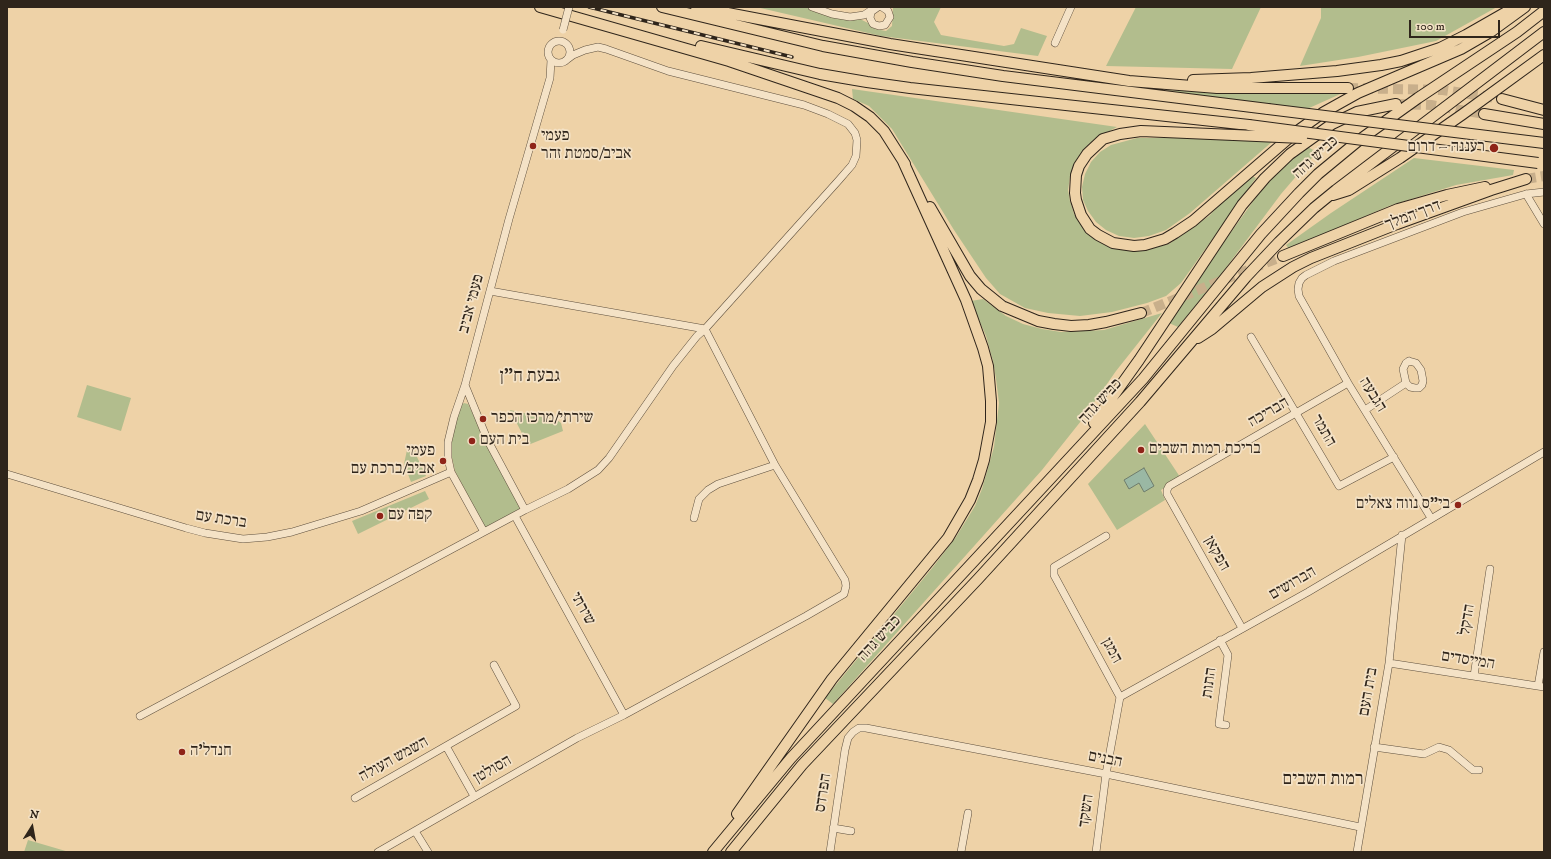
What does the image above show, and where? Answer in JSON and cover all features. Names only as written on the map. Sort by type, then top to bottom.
[{"type":"highway","points":[[540,7],[749,58],[859,81],[910,88],[1249,125],[1541,163]]},
{"type":"highway","points":[[540,7],[729,61],[838,98],[854,106],[870,117],[884,131],[970,276],[981,289],[1002,306],[1038,321],[1071,326],[1106,322],[1141,313]]},
{"type":"highway","points":[[662,7],[823,46],[912,62],[1003,76],[1544,143]]},
{"type":"highway","points":[[696,7],[890,44],[1087,75],[1158,84],[1192,87],[1348,88]]},
{"type":"highway","points":[[1087,75],[1178,80],[1226,80],[1337,71],[1381,65],[1401,61],[1440,48],[1515,7]]},
{"type":"highway","points":[[1392,144],[1234,135],[1141,132],[1120,134],[1103,139],[1087,154],[1078,171],[1075,183],[1076,200],[1081,215],[1090,228],[1098,235],[1113,243],[1124,245],[1145,245],[1165,239],[1193,221],[1296,132],[1324,112],[1358,93],[1461,49],[1492,31],[1525,7]]},
{"type":"highway","name":"כביש גהה","points":[[711,852],[791,758],[1143,379],[1262,234],[1318,174],[1358,141],[1418,98],[1517,32],[1544,11]]},
{"type":"highway","name":"כביש גהה","points":[[731,852],[802,765],[997,558],[1140,402],[1246,277],[1314,208],[1378,157],[1544,32]]},
{"type":"highway","points":[[1328,196],[1349,190],[1400,158],[1544,55]]},
{"type":"highway","points":[[1544,106],[1505,99],[1544,110]]},
{"type":"highway","points":[[1044,486],[1102,413],[1242,205],[1265,178],[1290,154],[1332,124],[1357,112],[1396,104]]},
{"type":"highway","points":[[1484,114],[1544,124]]},
{"type":"highway","points":[[1503,117],[1544,127]]},
{"type":"highway","points":[[711,852],[832,679],[948,538],[970,500],[984,460],[991,422],[992,401],[988,366],[966,300],[902,159]]},
{"type":"highway","points":[[1191,342],[1212,329],[1262,287],[1311,258],[1397,224],[1492,190],[1525,180],[1463,191],[1422,201],[1373,219],[1283,256]]},
{"type":"street","points":[[563,62],[570,54],[564,40],[563,30],[568,7]]},
{"type":"street","points":[[812,7],[832,14],[858,16],[871,21],[876,25],[885,24],[890,17],[886,8]]},
{"type":"street","points":[[1055,43],[1071,7]]},
{"type":"street","points":[[858,16],[876,8]]},
{"type":"street","points":[[871,21],[870,15],[876,8]]},
{"type":"street","points":[[140,716],[525,510],[568,489],[598,470],[604,465],[673,366],[697,336],[705,329],[852,164],[856,156],[857,140],[855,133],[848,124],[804,105],[668,71],[606,49],[598,48],[585,50],[563,62],[555,63],[548,56],[548,50],[550,46],[556,42],[563,30]]},
{"type":"street","points":[[556,42],[561,42],[574,48],[585,50]]},
{"type":"street","name":"פעמי אביב","points":[[484,532],[452,472],[448,458],[448,442],[550,78],[551,60]]},
{"type":"street","name":"פעמי אביב","points":[[550,78],[556,67],[563,62]]},
{"type":"street","name":"דרך המלך","points":[[1299,283],[1306,275],[1334,261],[1463,212],[1526,194],[1544,192]]},
{"type":"street","points":[[1526,194],[1544,224]]},
{"type":"street","name":"הגבעה","points":[[1299,283],[1298,289],[1300,296],[1348,383],[1431,518]]},
{"type":"street","points":[[490,291],[705,329]]},
{"type":"street","points":[[694,518],[700,499],[708,490],[718,484],[775,465],[705,329]]},
{"type":"street","name":"התמר","points":[[1251,337],[1339,486],[1394,457]]},
{"type":"street","name":"הבריכה","points":[[1166,494],[1169,486],[1348,383]]},
{"type":"street","points":[[1364,410],[1406,383]]},
{"type":"street","points":[[465,385],[491,447],[525,510]]},
{"type":"street","name":"הברושים","points":[[1120,697],[1308,592],[1544,452]]},
{"type":"street","name":"הסולטן","points":[[378,852],[577,738],[624,715],[844,594],[846,586],[845,580],[775,465]]},
{"type":"street","name":"ברכת עם","points":[[7,474],[174,525],[205,533],[243,539],[267,537],[292,532],[361,511],[452,472]]},
{"type":"street","name":"הפקאן","points":[[1166,494],[1242,628]]},
{"type":"street","name":"שירתי","points":[[515,516],[624,715]]},
{"type":"street","name":"בית העם","points":[[1357,852],[1360,827],[1389,663],[1402,535]]},
{"type":"street","name":"המגן","points":[[1106,536],[1054,567],[1054,574],[1120,697]]},
{"type":"street","name":"הדקל","points":[[1474,676],[1490,569]]},
{"type":"street","name":"התות","points":[[1220,640],[1228,655],[1219,724],[1226,725]]},
{"type":"street","points":[[1541,687],[1544,652]]},
{"type":"street","name":"המייסדים","points":[[1389,663],[1541,687]]},
{"type":"street","name":"השמש העולה","points":[[355,798],[516,706],[494,665]]},
{"type":"street","points":[[1106,774],[1120,697]]},
{"type":"street","name":"הבנים","points":[[848,738],[859,728],[866,728],[1106,774],[1360,827]]},
{"type":"street","name":"הפרדס","points":[[830,852],[848,738]]},
{"type":"street","name":"השמש העולה","points":[[446,746],[474,796]]},
{"type":"street","points":[[1374,747],[1424,754],[1439,747],[1449,750],[1473,770],[1479,770]]},
{"type":"street","name":"השקד","points":[[1096,852],[1106,774]]},
{"type":"street","points":[[961,852],[968,813]]},
{"type":"street","points":[[833,828],[851,830]]},
{"type":"street","points":[[415,831],[428,852]]},
{"type":"shaded area","points":[[756,7],[808,7],[831,16],[858,18],[868,23],[875,29],[886,31],[892,26],[893,7],[941,7],[934,22],[941,35],[1004,46],[1014,44],[1021,28],[1047,36],[1038,56],[881,36]]},
{"type":"shaded area","points":[[1136,7],[1261,7],[1232,69],[1106,66]]},
{"type":"shaded area","points":[[1318,7],[1497,7],[1436,41],[1358,57],[1300,66],[1321,18],[1321,8]]},
{"type":"shaded area","points":[[852,89],[1117,127],[1098,137],[1085,148],[1076,162],[1070,177],[1068,190],[1074,214],[1082,226],[1138,249],[1169,244],[1209,216],[1248,174],[1256,178],[1181,283],[1166,296],[1147,303],[1112,312],[1080,316],[1048,313],[1025,308],[1000,294],[986,278],[954,230],[892,129],[869,106],[853,99]]},
{"type":"shaded area","points":[[1162,90],[1249,94],[1347,91],[1307,109],[1244,102]]},
{"type":"shaded area","points":[[1137,138],[1215,138],[1273,141],[1190,213],[1166,230],[1149,236],[1134,238],[1119,236],[1106,230],[1096,222],[1088,211],[1083,200],[1082,187],[1085,174],[1091,162],[1100,152],[1111,145]]},
{"type":"shaded area","points":[[1306,146],[1317,152],[1281,194],[1222,273],[1178,327],[1169,323],[1216,253],[1257,196],[1276,173]]},
{"type":"shaded area","points":[[1414,158],[1514,170],[1513,175],[1456,185],[1389,206],[1289,249],[1286,245],[1331,213]]},
{"type":"shaded area","points":[[983,299],[1006,316],[1023,324],[1061,332],[1104,330],[1162,313],[1116,371],[1081,421],[1042,470],[833,704],[825,698],[956,537],[975,506],[982,489],[994,447],[999,403],[993,361],[986,336],[971,301]]},
{"type":"shaded area","points":[[87,385],[131,398],[121,431],[77,417]]},
{"type":"shaded area","points":[[464,403],[468,404],[521,509],[485,528],[455,471],[451,453],[453,431],[460,406]]},
{"type":"shaded area","points":[[510,410],[557,420],[561,423],[563,431],[528,445]]},
{"type":"shaded area","name":"בריכת רמות השבים","points":[[1145,424],[1180,477],[1161,490],[1165,500],[1117,530],[1088,484]]},
{"type":"shaded area","points":[[407,450],[418,452],[417,457],[426,476],[411,482],[404,464]]},
{"type":"shaded area","points":[[1144,468],[1154,486],[1144,492],[1139,483],[1129,489],[1124,480]]},
{"type":"shaded area","points":[[425,491],[429,499],[358,534],[352,521]]},
{"type":"shaded area","points":[[28,840],[69,852],[24,852]]},
{"type":"tunnel","points":[[1348,88],[1443,90],[1502,99]]},
{"type":"tunnel","points":[[1396,104],[1431,105],[1484,114]]},
{"type":"tunnel","points":[[1526,179],[1544,176]]},
{"type":"tunnel","points":[[1141,313],[1283,256]]},
{"type":"railway","points":[[589,7],[792,57]]},
{"type":"place","name":"פעמי אביב/סמטת זהר","points":[[533,146]]},
{"type":"place","name":"רעננה – דרום","points":[[1494,148]]},
{"type":"place","name":"שירתי/מרכז הכפר","points":[[483,419]]},
{"type":"place","name":"בית העם","points":[[472,441]]},
{"type":"place","name":"בריכת רמות השבים","points":[[1141,450]]},
{"type":"place","name":"פעמי אביב/ברכת עם","points":[[443,461]]},
{"type":"place","name":"בי\"ס נווה צאלים","points":[[1458,505]]},
{"type":"place","name":"קפה עם","points":[[380,516]]},
{"type":"place","name":"חנדל'ה","points":[[182,752]]},
{"type":"district","name":"גבעת ח\"ן","points":[[530,377]]},
{"type":"district","name":"רמות השבים","points":[[1323,780]]}]
